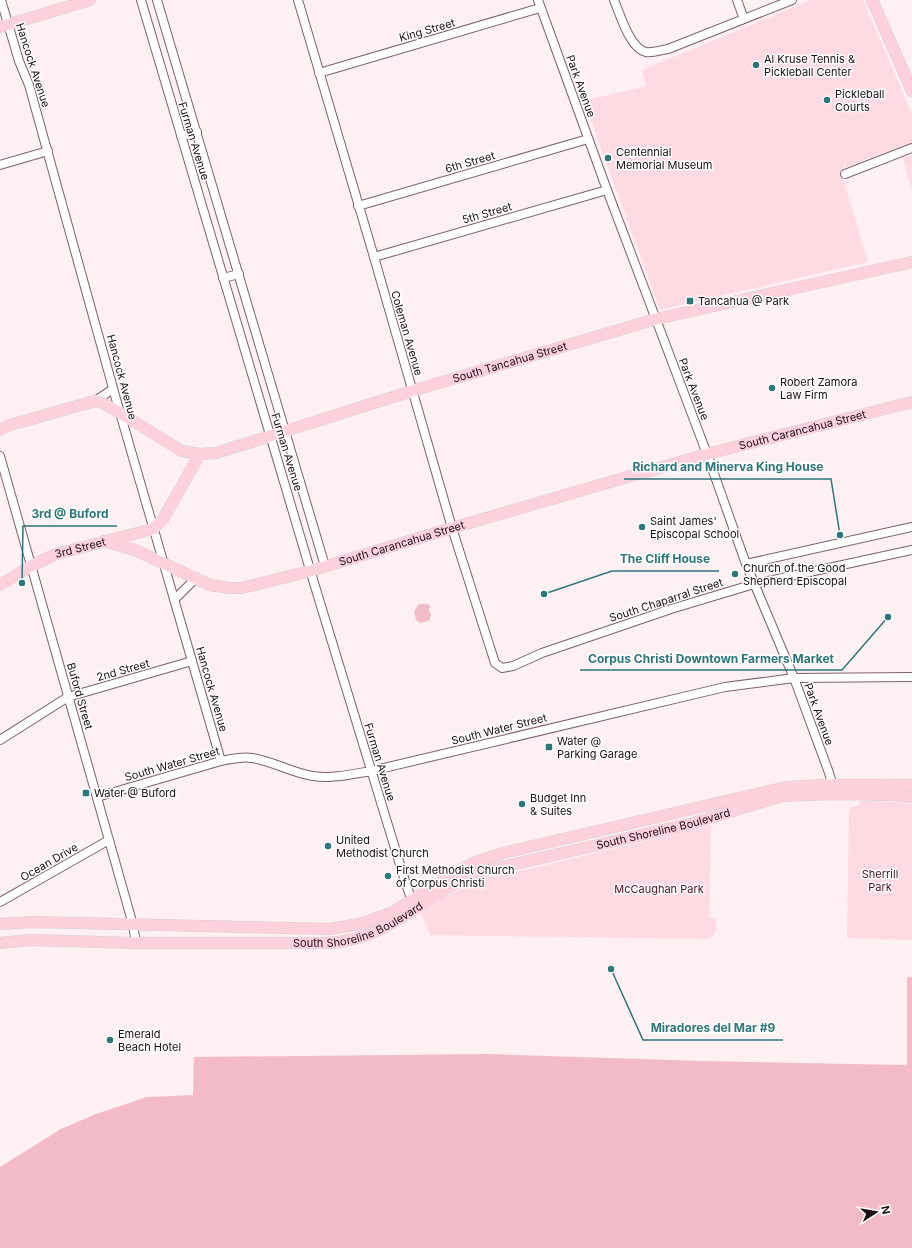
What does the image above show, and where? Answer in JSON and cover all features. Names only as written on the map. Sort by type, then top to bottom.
[{"type":"main road","points":[[4,26],[90,0]]},
{"type":"main road","points":[[872,0],[912,91]]},
{"type":"main road","name":"South Tancahua Street","points":[[95,401],[101,402],[182,451],[200,454],[216,453],[412,391],[656,318],[912,262]]},
{"type":"main road","points":[[0,430],[10,425],[95,401]]},
{"type":"main road","name":"South Carancahua Street","points":[[163,564],[210,585],[242,588],[310,571],[707,454],[912,402]]},
{"type":"main road","points":[[104,541],[153,529],[164,519],[200,454]]},
{"type":"main road","name":"3rd Street","points":[[0,585],[31,566],[56,554],[104,541],[135,550],[163,564]]},
{"type":"main road","name":"South Shoreline Boulevard","points":[[834,789],[912,785]]},
{"type":"main road","name":"South Shoreline Boulevard","points":[[0,943],[31,940],[136,943],[334,942],[351,940],[382,929],[458,871],[502,853],[766,791],[798,786],[912,797]]},
{"type":"main road","name":"South Shoreline Boulevard","points":[[0,924],[32,922],[329,929],[360,924],[413,904]]},
{"type":"street","name":"Hancock Avenue","points":[[2,0],[4,26],[29,85],[113,389],[221,761]]},
{"type":"street","name":"Furman Avenue","points":[[141,0],[310,571],[413,904]]},
{"type":"street","name":"Furman Avenue","points":[[157,0],[325,566]]},
{"type":"street","name":"Coleman Avenue","points":[[298,0],[452,528],[495,663],[502,668]]},
{"type":"street","points":[[614,0],[627,32],[639,49],[646,52],[668,49],[792,0]]},
{"type":"street","points":[[737,0],[744,19]]},
{"type":"street","name":"King Street","points":[[319,73],[539,4]]},
{"type":"street","name":"Park Avenue","points":[[539,4],[607,190],[707,454],[746,564],[794,678],[834,789]]},
{"type":"street","points":[[181,136],[196,132]]},
{"type":"street","name":"6th Street","points":[[358,206],[588,139]]},
{"type":"street","points":[[845,174],[912,148]]},
{"type":"street","points":[[0,165],[48,150]]},
{"type":"street","name":"5th Street","points":[[374,257],[607,190]]},
{"type":"street","points":[[223,278],[239,274]]},
{"type":"street","points":[[95,401],[113,389]]},
{"type":"street","name":"Buford Street","points":[[0,456],[133,925],[136,943]]},
{"type":"street","points":[[746,564],[912,527]]},
{"type":"street","name":"South Chaparral Street","points":[[502,668],[513,666],[542,654],[664,612],[754,584],[912,550]]},
{"type":"street","points":[[175,599],[195,579]]},
{"type":"street","name":"2nd Street","points":[[0,740],[68,697],[192,661]]},
{"type":"street","name":"South Water Street","points":[[97,797],[221,761],[238,758],[252,758],[268,762],[294,772],[315,776],[336,776],[372,771],[725,687],[794,678],[912,677]]},
{"type":"street","name":"Ocean Drive","points":[[0,902],[109,840]]},
{"type":"green space","points":[[811,0],[863,0],[912,114],[912,142],[840,169],[868,262],[660,310],[584,101],[646,86],[642,70]]},
{"type":"green space","points":[[912,155],[912,192],[903,158]]},
{"type":"green space","name":"Sherrill Park","points":[[859,801],[884,801],[912,804],[912,940],[847,938],[849,812],[851,807],[859,805]]},
{"type":"green space","name":"McCaughan Park","points":[[711,825],[709,918],[716,918],[716,931],[711,938],[430,935],[421,913],[475,880],[529,869]]},
{"type":"shaded area","points":[[420,604],[428,604],[430,607],[429,610],[431,615],[429,621],[420,623],[416,620],[414,612]]},
{"type":"shaded area","points":[[907,977],[912,977],[912,1248],[0,1248],[0,1167],[61,1129],[96,1114],[147,1097],[193,1095],[194,1057],[488,1054],[702,1061],[907,1065]]},
{"type":"place","name":"Al Kruse Tennis & Pickleball Center","points":[[756,65]]},
{"type":"place","name":"Pickleball Courts","points":[[827,100]]},
{"type":"place","name":"Centennial Memorial Museum","points":[[608,158]]},
{"type":"place","name":"Tancahua @ Park","points":[[690,301]]},
{"type":"place","name":"Robert Zamora Law Firm","points":[[772,388]]},
{"type":"place","name":"Saint James' Episcopal School","points":[[642,527]]},
{"type":"place","name":"Richard and Minerva King House","points":[[840,535]]},
{"type":"place","name":"Church of the Good Shepherd Episcopal","points":[[735,574]]},
{"type":"place","name":"3rd @ Buford","points":[[22,583]]},
{"type":"place","name":"The Cliff House","points":[[544,594]]},
{"type":"place","name":"Corpus Christi Downtown Farmers Market","points":[[888,617]]},
{"type":"place","name":"Water @ Parking Garage","points":[[549,747]]},
{"type":"place","name":"Water @ Buford","points":[[86,793]]},
{"type":"place","name":"Budget Inn & Suites","points":[[522,804]]},
{"type":"place","name":"United Methodist Church","points":[[328,846]]},
{"type":"place","name":"First Methodist Church of Corpus Christi","points":[[388,876]]},
{"type":"place","name":"Miradores del Mar #9","points":[[611,969]]},
{"type":"place","name":"Emerald Beach Hotel","points":[[110,1040]]}]
